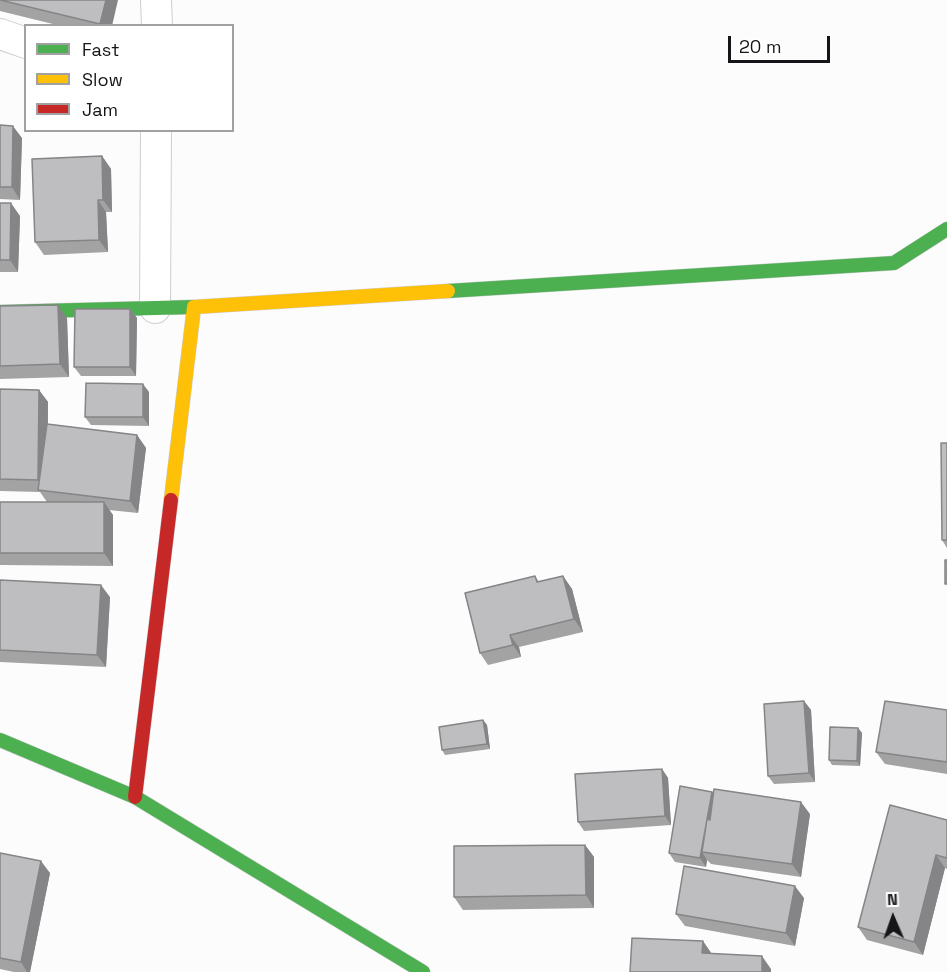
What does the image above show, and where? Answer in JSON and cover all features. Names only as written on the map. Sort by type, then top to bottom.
[{"type":"street","points":[[156,0],[157,24]]},
{"type":"street","points":[[0,34],[24,42]]},
{"type":"street","points":[[155,308],[156,132]]},
{"type":"street","points":[[0,312],[194,308],[894,263],[947,229]]},
{"type":"street","points":[[135,797],[194,308]]},
{"type":"street","points":[[0,740],[135,797],[423,972]]},
{"type":"building","points":[[0,0],[106,0],[100,24]]},
{"type":"building","points":[[0,125],[13,126],[12,187],[0,187]]},
{"type":"building","points":[[102,156],[103,200],[98,200],[99,240],[35,242],[32,159]]},
{"type":"building","points":[[0,203],[11,203],[10,260],[0,260]]},
{"type":"building","points":[[58,305],[60,364],[0,366],[0,306]]},
{"type":"building","points":[[75,309],[130,309],[130,367],[74,367]]},
{"type":"building","points":[[86,383],[143,384],[143,417],[85,417]]},
{"type":"building","points":[[0,389],[39,390],[38,480],[0,479]]},
{"type":"building","points":[[47,424],[137,435],[130,501],[38,490]]},
{"type":"building","points":[[941,443],[947,443],[947,540],[942,540]]},
{"type":"building","points":[[0,502],[104,502],[104,553],[0,553]]},
{"type":"building","points":[[945,560],[947,560],[947,584],[945,584]]},
{"type":"building","points":[[535,576],[537,582],[563,576],[574,619],[510,635],[513,645],[480,653],[465,593]]},
{"type":"building","points":[[0,580],[101,585],[97,655],[0,650]]},
{"type":"building","points":[[804,701],[809,773],[768,776],[764,704]]},
{"type":"building","points":[[885,701],[947,710],[947,762],[876,752]]},
{"type":"building","points":[[483,720],[487,744],[442,750],[439,727]]},
{"type":"building","points":[[830,727],[858,728],[857,761],[829,760]]},
{"type":"building","points":[[662,769],[665,816],[578,822],[575,774]]},
{"type":"building","points":[[680,786],[712,792],[700,858],[669,853]]},
{"type":"building","points":[[714,789],[801,802],[792,864],[702,852],[707,819],[710,820]]},
{"type":"building","points":[[890,805],[947,820],[947,858],[936,855],[914,942],[858,927]]},
{"type":"building","points":[[585,845],[586,895],[454,897],[454,846]]},
{"type":"building","points":[[0,853],[41,861],[21,962],[0,958]]},
{"type":"building","points":[[684,866],[795,886],[786,933],[676,914]]},
{"type":"building","points":[[632,938],[703,941],[702,953],[762,956],[762,972],[630,972]]},
{"type":"traffic: fast","points":[[448,291],[894,263],[947,229]]},
{"type":"traffic: fast","points":[[0,312],[194,307]]},
{"type":"traffic: fast","points":[[0,740],[135,797],[423,972]]},
{"type":"traffic: slow","points":[[171,500],[194,307],[448,291]]},
{"type":"traffic: jam","points":[[135,797],[171,500]]}]
